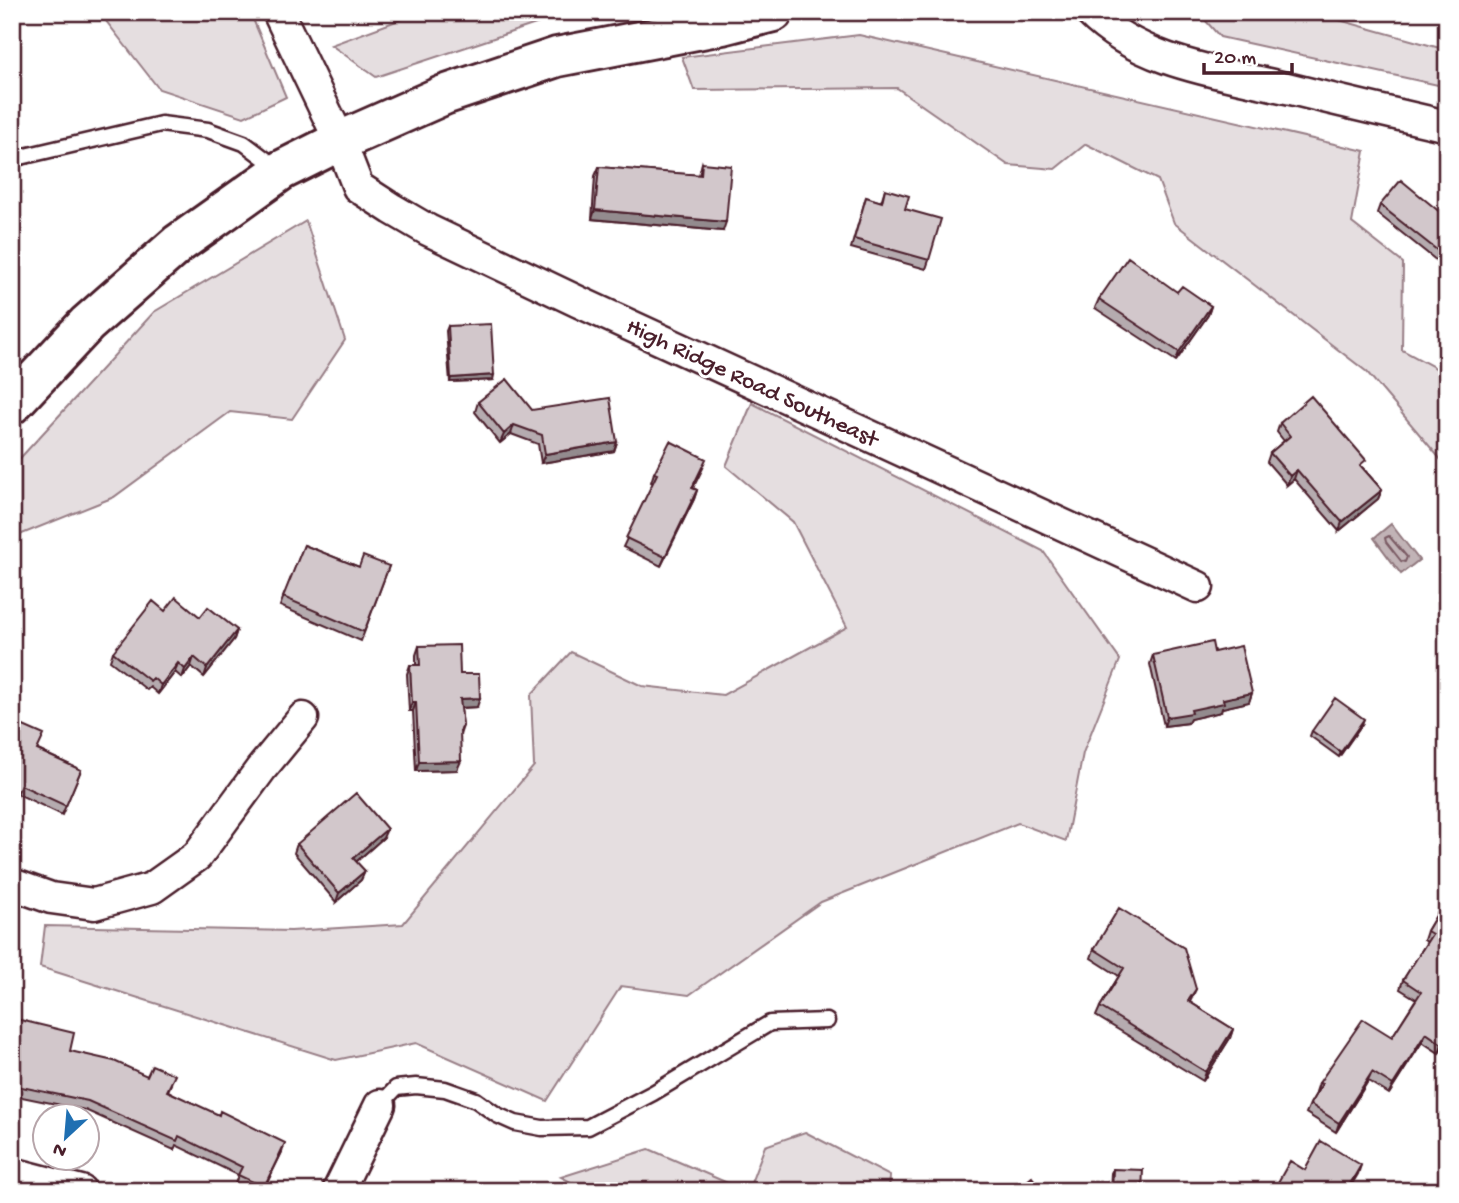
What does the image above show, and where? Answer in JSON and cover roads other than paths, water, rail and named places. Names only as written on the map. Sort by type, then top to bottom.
[{"type":"main road","points":[[12,404],[87,324],[178,244],[282,170],[444,94],[557,57],[720,19],[773,12]]},
{"type":"street","name":"High Ridge Road Southeast","points":[[278,12],[340,141],[358,187],[428,230],[1198,587]]},
{"type":"street","points":[[1090,12],[1102,24],[1151,52],[1208,69],[1447,126]]},
{"type":"street","points":[[12,884],[51,898],[94,904],[152,888],[198,856],[261,769],[303,718]]},
{"type":"street","points":[[338,1191],[380,1105]]},
{"type":"street","points":[[12,1173],[81,1191]]},
{"type":"lane","points":[[12,159],[161,124],[208,130],[244,143],[282,170]]},
{"type":"lane","points":[[380,1105],[396,1088],[416,1086],[445,1089],[476,1100],[514,1123],[542,1128],[587,1127],[653,1093],[770,1023],[827,1021]]},
{"type":"water","points":[[1391,524],[1419,560],[1401,574],[1374,538]]}]
